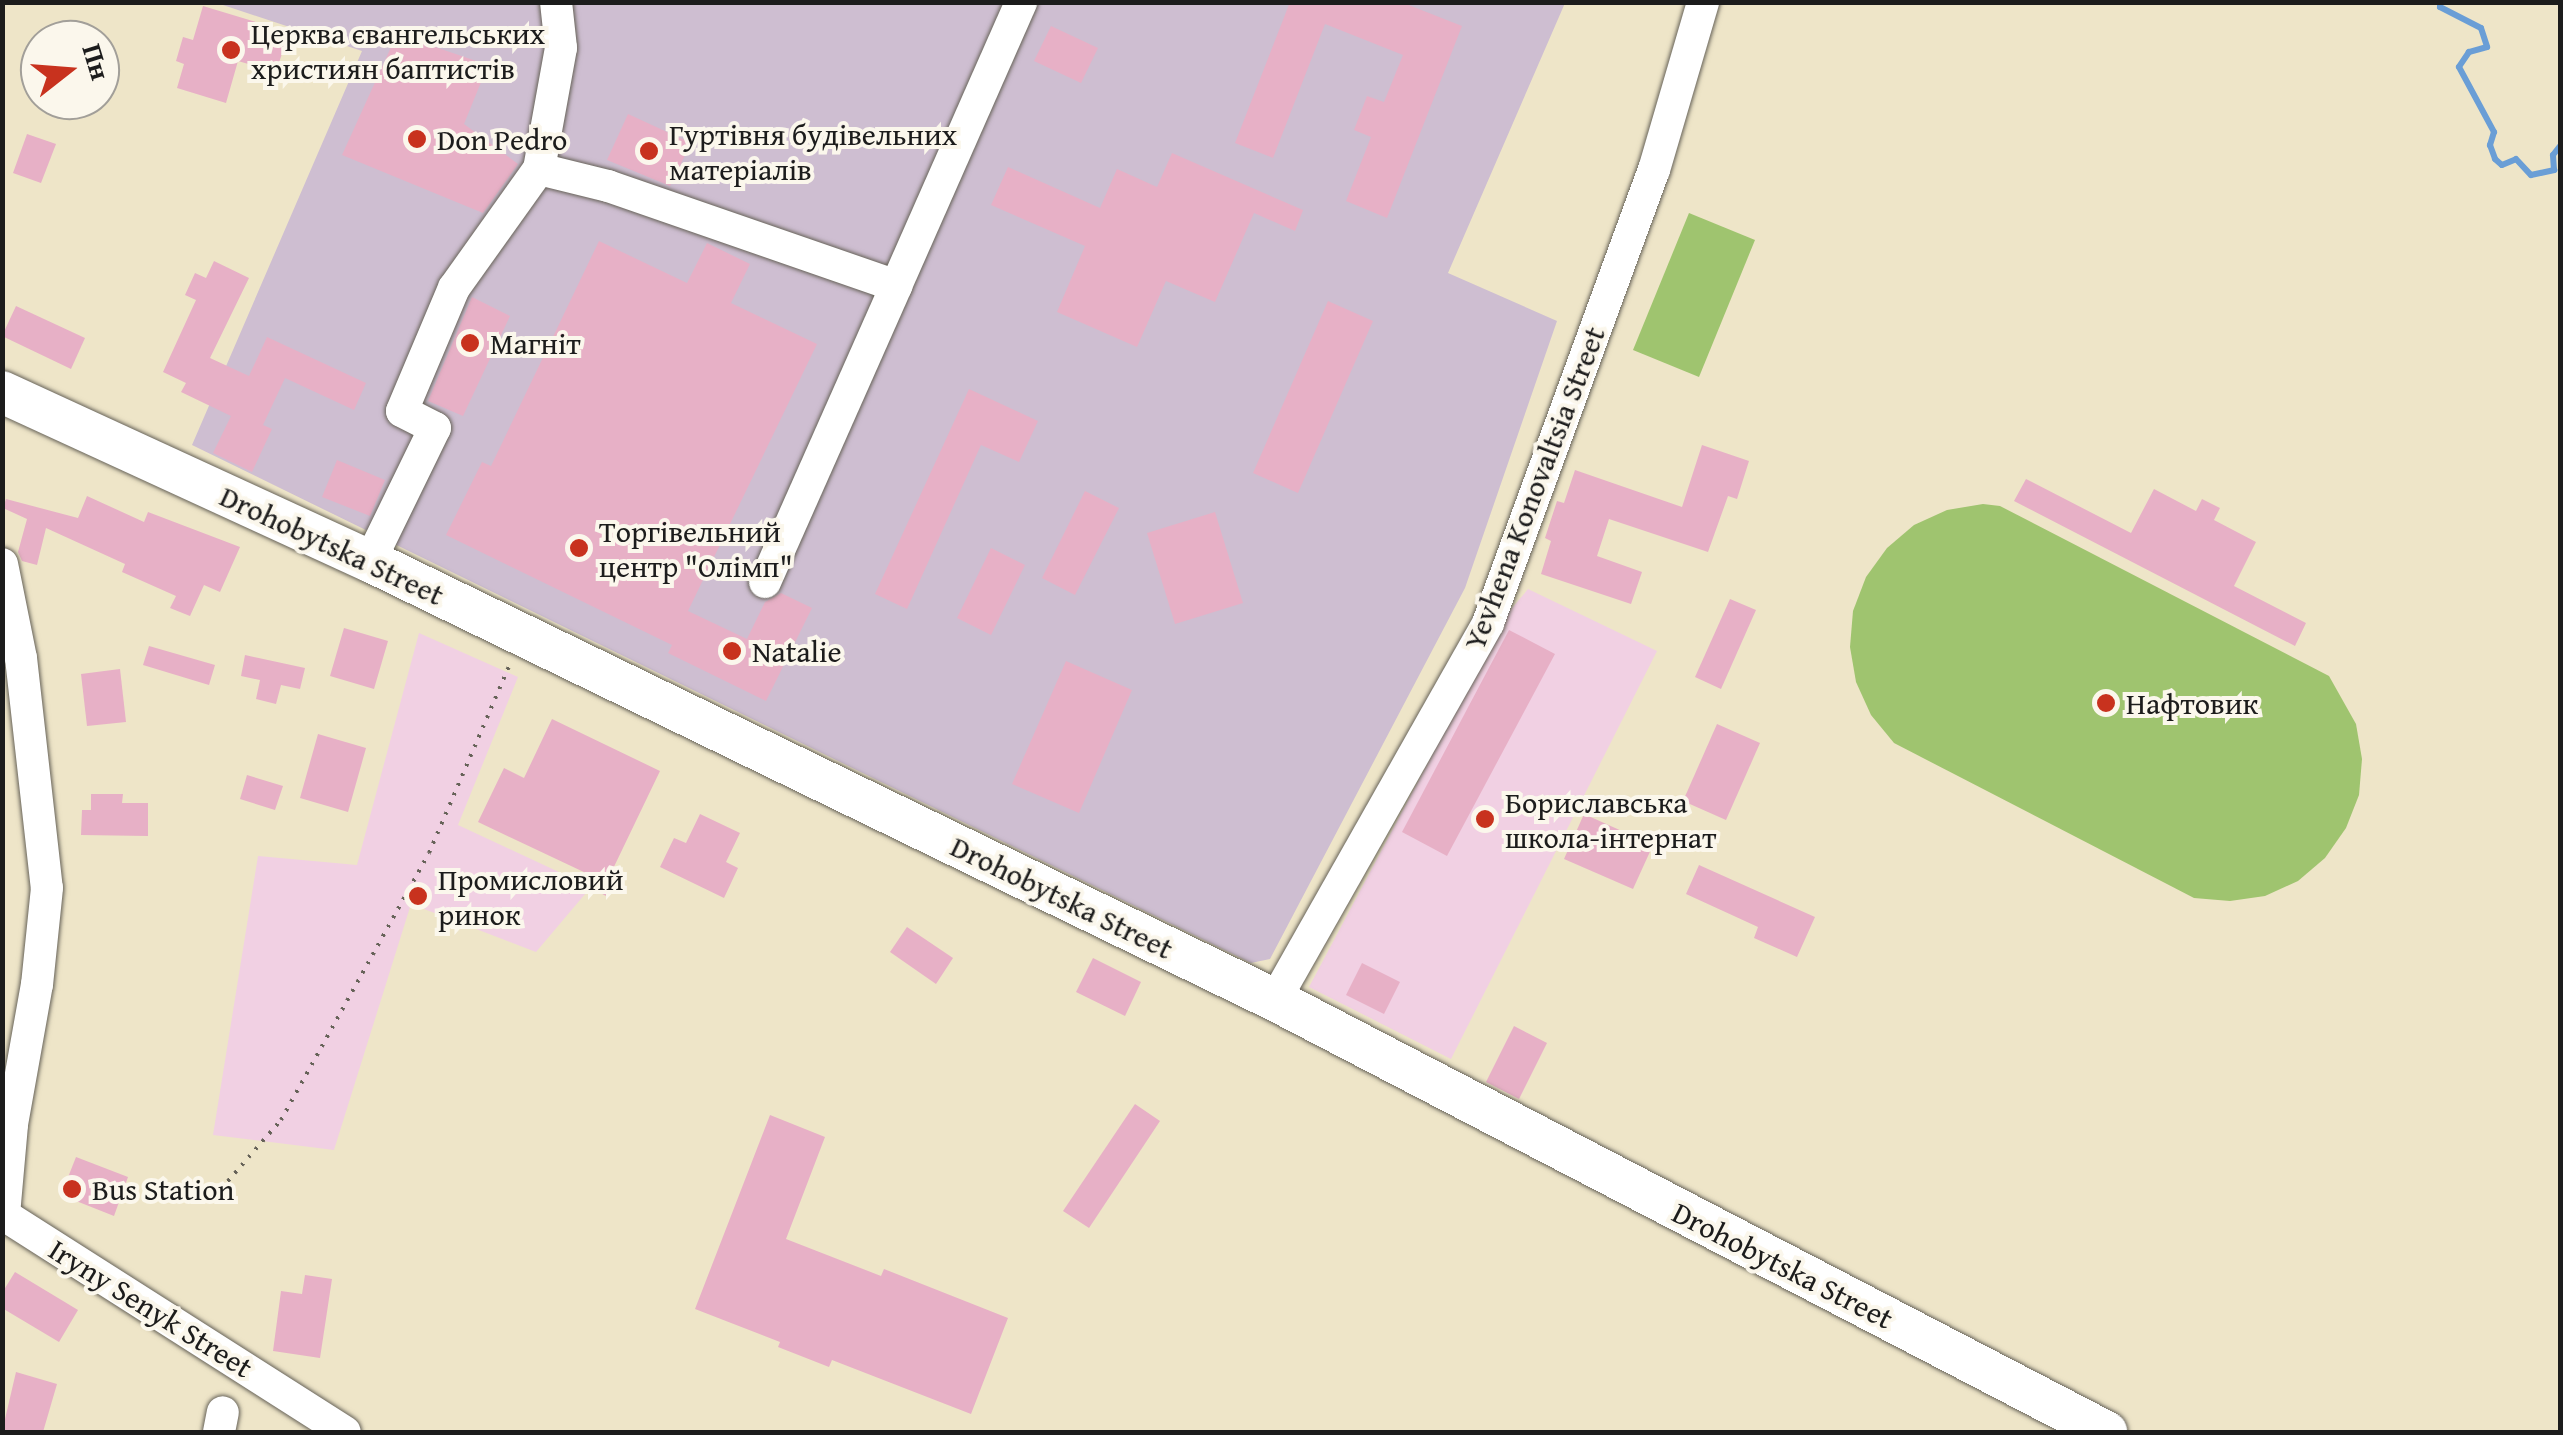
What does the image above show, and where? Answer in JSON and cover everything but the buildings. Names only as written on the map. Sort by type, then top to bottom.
[{"type":"main road","name":"Drohobytska Street","points":[[8,401],[370,561],[1275,1000],[2106,1432]]},
{"type":"street","points":[[370,561],[435,428],[402,411],[454,288],[539,169],[561,48],[556,2]]},
{"type":"street","points":[[765,582],[1021,2]]},
{"type":"street","name":"Yevhena Konovaltsia Street","points":[[1275,1000],[1488,623],[1654,170],[1703,2]]},
{"type":"street","points":[[539,169],[608,186],[896,286]]},
{"type":"street","name":"Iryny Senyk Street","points":[[2,564],[21,658],[47,888],[36,984],[12,1125],[3,1215],[345,1432]]},
{"type":"path","points":[[221,1189],[281,1120],[429,852],[523,635]]},
{"type":"shaded area","points":[[217,3],[1565,3],[1448,273],[1557,321],[1465,588],[1270,959],[1251,963],[192,445],[362,51]]},
{"type":"shaded area","name":"Бориславська школа-інтернат","points":[[1528,589],[1657,651],[1451,1059],[1309,987],[1507,614]]},
{"type":"shaded area","name":"Промисловий ринок","points":[[419,633],[518,677],[458,825],[591,887],[536,952],[411,904],[334,1150],[213,1135],[258,856],[357,865]]},
{"type":"green space","points":[[1689,213],[1755,240],[1699,377],[1633,350]]},
{"type":"green space","name":"Нафтовик","points":[[1983,504],[2000,506],[2329,676],[2356,724],[2362,759],[2359,795],[2346,828],[2325,858],[2298,881],[2265,896],[2230,901],[2194,898],[1894,743],[1871,715],[1856,682],[1850,647],[1853,611],[1866,577],[1887,548],[1914,525],[1947,510]]},
{"type":"waterway","points":[[2440,2],[2440,7],[2481,28],[2487,47],[2469,52],[2459,67],[2494,132],[2490,145],[2495,159],[2502,165],[2516,159],[2531,175],[2554,170],[2553,155],[2560,146]]},
{"type":"place","name":"Церква євангельських християн баптистів","points":[[231,50]]},
{"type":"place","name":"Don Pedro","points":[[417,139]]},
{"type":"place","name":"Гуртівня будівельних матеріалів","points":[[649,151]]},
{"type":"place","name":"Магніт","points":[[470,343]]},
{"type":"place","name":"Торгівельний центр \"Олімп\"","points":[[579,548]]},
{"type":"place","name":"Natalie","points":[[732,651]]},
{"type":"place","name":"Нафтовик","points":[[2106,703]]},
{"type":"place","name":"Бориславська школа-інтернат","points":[[1485,819]]},
{"type":"place","name":"Промисловий ринок","points":[[418,896]]},
{"type":"place","name":"Bus Station","points":[[72,1189]]}]
